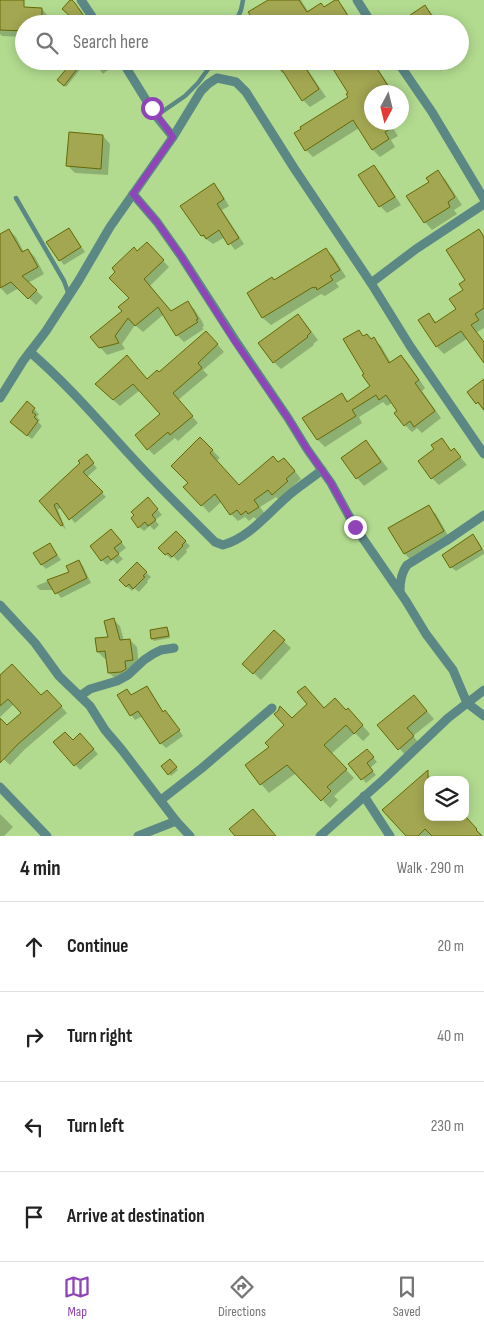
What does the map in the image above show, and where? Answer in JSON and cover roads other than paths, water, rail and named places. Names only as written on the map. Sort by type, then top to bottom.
[{"type":"street","points":[[81,0],[91,15]]},
{"type":"street","points":[[357,0],[366,15]]},
{"type":"street","points":[[128,70],[156,116],[173,137]]},
{"type":"street","points":[[403,70],[432,112],[484,199]]},
{"type":"street","points":[[0,398],[23,361],[46,331],[110,227],[173,137],[201,91],[217,78],[236,82],[246,92],[410,346],[484,454]]},
{"type":"street","points":[[133,194],[157,222],[181,256],[234,340],[331,483],[355,527],[400,591],[426,634],[453,670],[467,703],[484,716]]},
{"type":"street","points":[[371,283],[416,249],[484,204]]},
{"type":"street","points":[[30,352],[48,367],[174,502],[215,542],[223,546],[254,528],[288,496],[322,470]]},
{"type":"street","points":[[400,591],[400,578],[407,565],[484,515]]},
{"type":"street","points":[[0,605],[35,644],[59,676],[90,706],[105,730],[176,821],[190,836]]},
{"type":"street","points":[[80,696],[90,689],[117,681],[128,675],[153,654],[161,650],[174,648]]},
{"type":"street","points":[[320,836],[448,718],[484,690]]},
{"type":"street","points":[[161,800],[202,768],[272,708]]},
{"type":"street","points":[[0,787],[47,836]]},
{"type":"street","points":[[364,796],[390,836]]},
{"type":"street","points":[[138,836],[176,821]]},
{"type":"lane","points":[[239,15],[243,0]]},
{"type":"lane","points":[[156,116],[185,96],[207,70]]},
{"type":"lane","points":[[16,198],[64,281],[69,295]]}]
